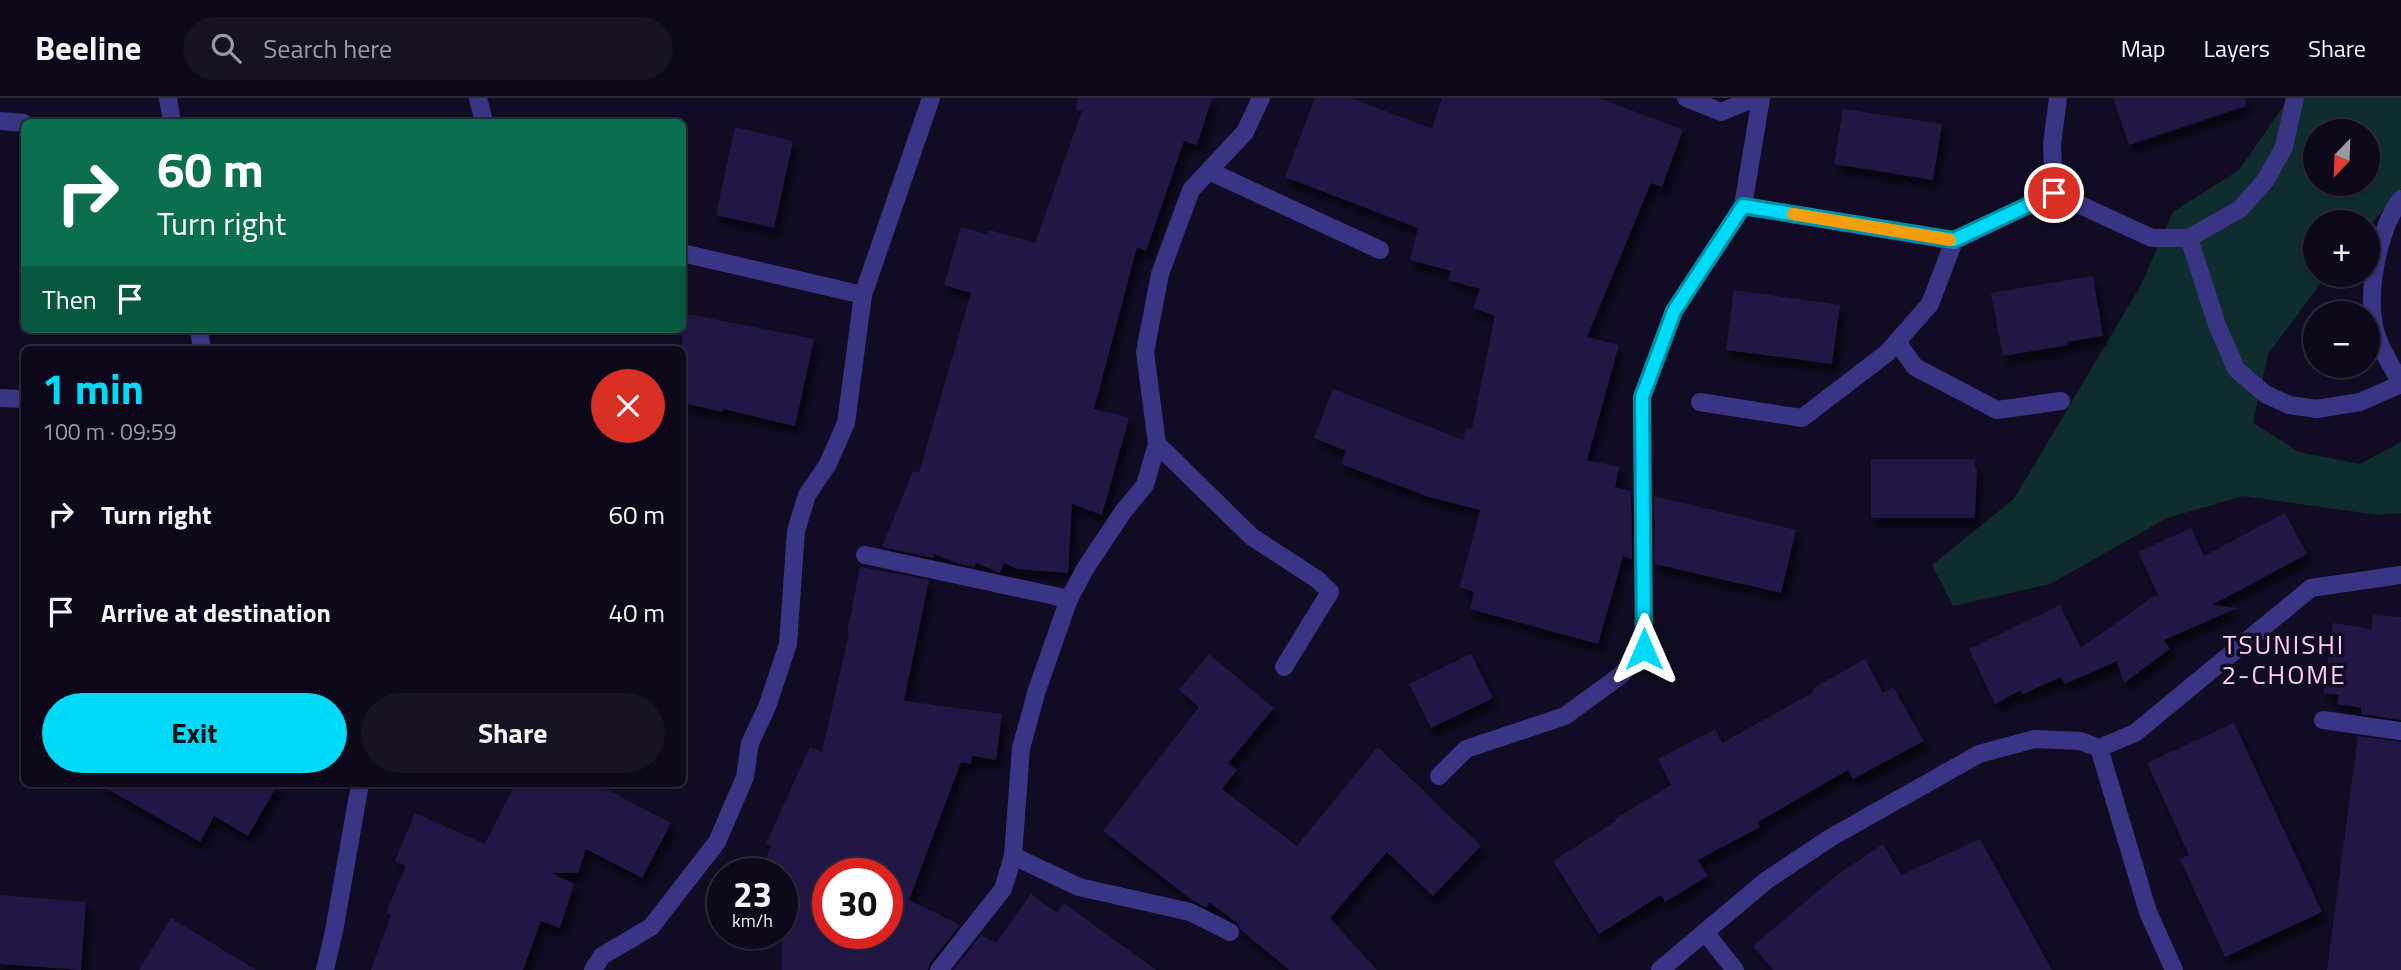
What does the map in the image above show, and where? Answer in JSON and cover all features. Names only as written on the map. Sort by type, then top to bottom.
[{"type":"street","points":[[168,98],[172,119]]},
{"type":"street","points":[[478,98],[483,119]]},
{"type":"street","points":[[593,970],[602,956],[651,927],[718,842],[745,777],[750,743],[767,707],[788,644],[796,531],[807,495],[828,464],[846,423],[863,295],[931,98]]},
{"type":"street","points":[[939,970],[1003,889],[1013,856],[1021,748],[1037,690],[1069,599],[1115,523],[1145,485],[1157,444],[1145,352],[1160,274],[1191,190],[1245,132],[1261,98]]},
{"type":"street","points":[[1686,98],[1721,112],[1755,98]]},
{"type":"street","points":[[1439,776],[1466,749],[1565,716],[1621,675],[1644,649],[1642,397],[1674,311],[1743,206],[1761,98]]},
{"type":"street","points":[[2054,193],[2052,144],[2057,98]]},
{"type":"street","points":[[1743,206],[1954,240],[2054,193],[2152,238],[2189,238],[2239,209],[2265,181],[2284,147],[2295,98]]},
{"type":"street","points":[[0,121],[21,123]]},
{"type":"street","points":[[1209,171],[1380,250]]},
{"type":"street","points":[[2189,238],[2217,325],[2236,369],[2265,394],[2289,405],[2317,409],[2360,402],[2401,384],[2375,331],[2371,291],[2380,247],[2394,208],[2401,199]]},
{"type":"street","points":[[1700,402],[1802,418],[1887,353],[1930,304],[1954,240]]},
{"type":"street","points":[[686,254],[863,295]]},
{"type":"street","points":[[1897,342],[1915,368],[1997,410],[2061,401]]},
{"type":"street","points":[[0,398],[21,399]]},
{"type":"street","points":[[1157,444],[1252,537],[1318,580],[1330,592],[1284,667]]},
{"type":"street","points":[[865,555],[1069,599]]},
{"type":"street","points":[[1660,970],[1767,880],[1830,838],[1979,754],[2035,739],[2080,741],[2099,748],[2135,733],[2311,588],[2401,575]]},
{"type":"street","points":[[2323,720],[2401,731]]},
{"type":"street","points":[[2099,748],[2148,912],[2174,970]]},
{"type":"street","points":[[325,970],[359,787]]},
{"type":"street","points":[[1013,856],[1079,887],[1190,912],[1230,932]]},
{"type":"street","points":[[1705,932],[1735,970]]},
{"type":"green space","points":[[2289,98],[2401,98],[2401,189],[2380,214],[2380,210],[2303,210],[2303,287],[2318,287],[2308,301],[2303,301],[2303,307],[2268,354],[2253,423],[2299,452],[2360,464],[2401,442],[2401,513],[2378,515],[2243,496],[2167,518],[2050,584],[1953,606],[1932,565],[2014,499],[2141,285],[2173,212],[2239,170]]},
{"type":"building","points":[[1078,98],[1212,98],[1197,145],[1184,141],[1146,251],[1137,247],[1094,409],[1129,418],[1102,515],[1072,504],[1068,573],[1017,569],[1004,563],[1000,573],[976,563],[974,567],[934,554],[933,558],[882,547],[913,471],[919,473],[971,293],[944,285],[961,227],[988,235],[989,230],[1035,243],[1082,111],[1076,110]]},
{"type":"building","points":[[1315,98],[1351,98],[1432,129],[1442,98],[1599,98],[1683,130],[1662,187],[1651,183],[1587,337],[1619,345],[1587,460],[1619,467],[1615,487],[1631,491],[1632,559],[1623,556],[1598,644],[1470,609],[1474,592],[1460,587],[1480,510],[1429,497],[1341,464],[1346,451],[1314,438],[1333,389],[1463,440],[1466,428],[1472,429],[1495,316],[1473,308],[1480,289],[1448,280],[1451,271],[1410,260],[1418,228],[1285,177]]},
{"type":"building","points":[[2113,98],[2245,98],[2246,106],[2129,145]]},
{"type":"building","points":[[1843,109],[1942,124],[1933,180],[1834,164]]},
{"type":"building","points":[[735,127],[793,141],[774,228],[716,215]]},
{"type":"building","points":[[2093,276],[2103,336],[2003,356],[1991,293]]},
{"type":"building","points":[[1734,290],[1840,305],[1832,364],[1726,350]]},
{"type":"building","points":[[686,314],[814,339],[795,426],[723,409],[723,412],[686,404],[686,346],[682,346],[682,333],[686,333]]},
{"type":"building","points":[[1871,459],[1975,459],[1975,518],[1871,518]]},
{"type":"building","points":[[1654,496],[1796,530],[1781,593],[1655,564]]},
{"type":"building","points":[[2285,513],[2307,554],[2212,605],[2237,608],[2164,640],[2170,649],[2124,683],[2117,661],[2065,684],[2061,677],[2023,694],[2021,690],[1995,704],[1969,649],[2060,605],[2081,648],[2154,596],[2159,597],[2138,552],[2191,528],[2204,556]]},
{"type":"building","points":[[860,567],[929,580],[904,701],[1002,714],[996,760],[972,756],[971,764],[961,762],[909,900],[960,925],[930,963],[928,970],[782,970],[782,949],[798,949],[798,858],[766,858],[771,846],[766,844],[810,747],[822,752],[849,634],[847,633]]},
{"type":"building","points":[[2373,615],[2401,617],[2401,720],[2361,714],[2361,708],[2337,704],[2339,695],[2323,693],[2333,623],[2372,629]]},
{"type":"building","points":[[1209,654],[1274,708],[1228,763],[1237,770],[1222,789],[1297,846],[1378,747],[1481,846],[1433,896],[1387,852],[1330,918],[1377,970],[1289,970],[1241,930],[1236,922],[1209,902],[1207,908],[1193,901],[1103,831],[1199,707],[1179,690]]},
{"type":"building","points":[[1471,654],[1493,698],[1431,728],[1409,684]]},
{"type":"building","points":[[1865,659],[1883,693],[1893,687],[1924,741],[1853,779],[1848,770],[1758,822],[1760,827],[1698,860],[1708,876],[1665,902],[1661,895],[1599,934],[1553,861],[1671,785],[1658,759],[1715,729],[1722,743],[1814,692],[1812,689]]},
{"type":"building","points":[[2234,723],[2322,912],[2225,957],[2180,859],[2189,855],[2147,763]]},
{"type":"building","points":[[2358,736],[2401,742],[2401,970],[2327,970]]},
{"type":"building","points":[[104,787],[276,787],[248,836],[214,816],[200,842]]},
{"type":"building","points":[[514,787],[602,787],[671,823],[642,878],[586,849],[578,873],[552,873],[574,884],[560,928],[541,921],[523,970],[371,970],[391,915],[386,913],[406,866],[395,861],[415,813],[485,844]]},
{"type":"building","points":[[1980,839],[2052,970],[1773,970],[1753,946],[1837,875],[1883,844],[1901,875]]},
{"type":"building","points":[[1031,894],[1057,913],[1064,903],[1156,970],[954,970],[981,935],[996,943]]},
{"type":"building","points":[[0,895],[86,902],[81,970],[0,964]]},
{"type":"building","points":[[171,918],[256,970],[139,970]]},
{"type":"slow traffic","points":[[1793,214],[1950,240]]},
{"type":"district","name":"TSUNISHI 2-CHOME","points":[[2284,660]]},
{"type":"route","points":[[1644,649],[1642,397],[1674,311],[1743,206],[1954,240],[2054,193]]}]
